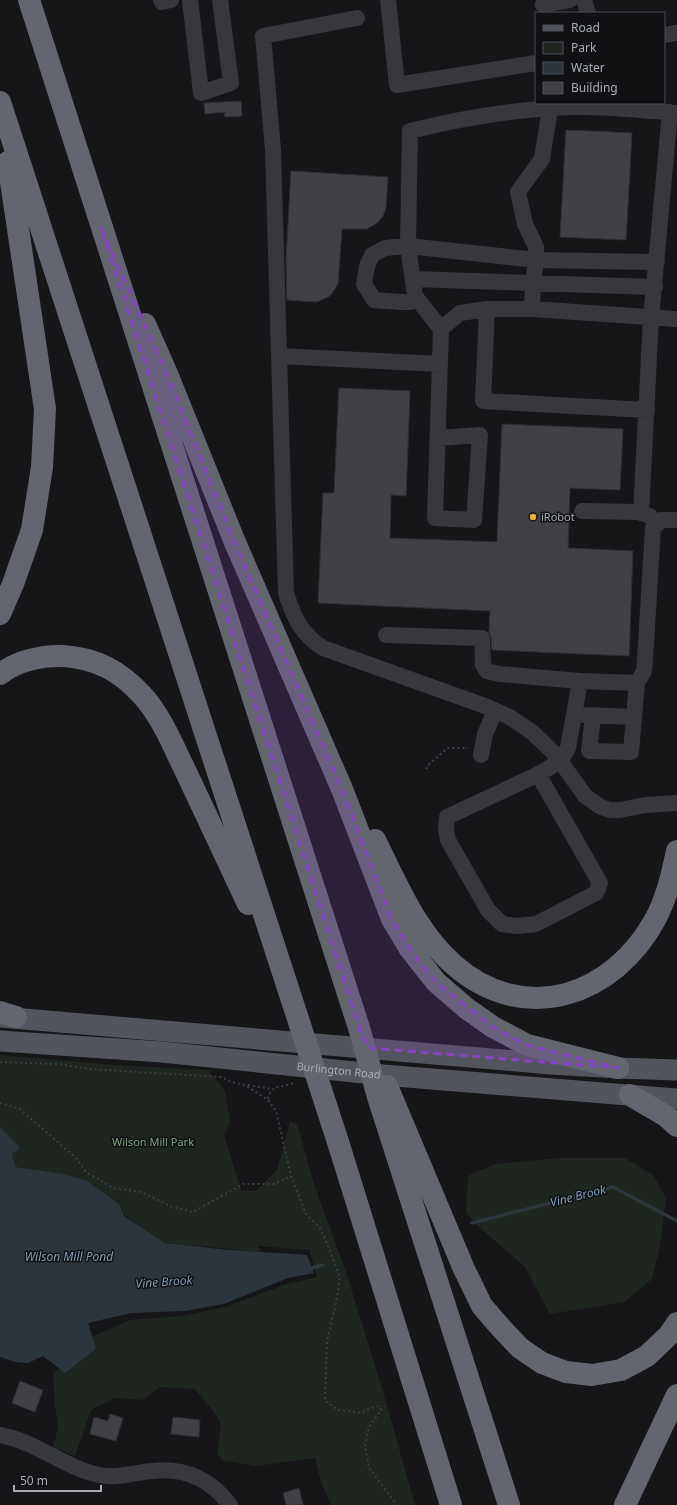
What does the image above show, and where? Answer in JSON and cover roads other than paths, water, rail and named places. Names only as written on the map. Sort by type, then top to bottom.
[{"type":"highway","points":[[29,0],[360,1032],[386,1099],[482,1306],[520,1348],[542,1362],[566,1372],[592,1375],[621,1370],[647,1356],[669,1336],[677,1323]]},
{"type":"highway","points":[[0,102],[320,1089],[451,1505]]},
{"type":"highway","points":[[0,105],[45,409],[42,467],[32,530],[14,584],[0,614]]},
{"type":"highway","points":[[101,228],[168,376],[234,540],[342,790],[392,919],[410,949],[436,982],[466,1008],[493,1027],[527,1045],[618,1068]]},
{"type":"highway","points":[[0,674],[28,660],[54,656],[80,657],[104,665],[126,680],[143,696],[164,727],[289,993]]},
{"type":"highway","points":[[342,790],[362,813],[404,899],[416,921],[432,943],[454,965],[472,979],[511,996],[534,998],[555,996],[576,991],[598,981],[622,964],[642,940],[656,917],[665,897],[677,851]]},
{"type":"highway","points":[[630,1095],[666,1116],[677,1126]]},
{"type":"highway","points":[[386,1099],[510,1505]]},
{"type":"highway","points":[[625,1505],[677,1395]]},
{"type":"main road","points":[[5,1015],[551,1064],[618,1068],[671,1066]]},
{"type":"main road","name":"Burlington Road","points":[[0,1041],[162,1052],[376,1075],[677,1099]]},
{"type":"street","points":[[161,0],[162,2],[171,0]]},
{"type":"street","points":[[190,0],[201,94],[230,83],[220,0]]},
{"type":"street","points":[[388,0],[397,85],[535,64]]},
{"type":"street","points":[[543,6],[570,0]]},
{"type":"street","points":[[584,0],[588,12]]},
{"type":"street","points":[[357,18],[263,36],[273,150],[286,593],[293,614],[308,638],[324,648],[508,716],[532,732],[561,760],[585,796],[601,807],[610,810],[620,810],[645,805],[677,803]]},
{"type":"street","points":[[665,35],[677,33]]},
{"type":"street","points":[[438,438],[480,435],[474,520],[435,518],[441,328],[415,296],[412,279],[408,246],[410,131],[482,116],[550,109],[598,107],[673,113],[651,318],[642,513]]},
{"type":"street","points":[[532,309],[536,247],[525,224],[518,192],[542,159],[550,109]]},
{"type":"street","points":[[415,296],[410,302],[374,300],[364,284],[367,266],[372,255],[385,248],[408,246],[536,260],[657,262]]},
{"type":"street","points":[[412,279],[655,287]]},
{"type":"street","points":[[441,328],[460,313],[487,309],[532,309],[677,319]]},
{"type":"street","points":[[487,309],[482,401],[647,410]]},
{"type":"street","points":[[278,356],[440,364]]},
{"type":"street","points":[[582,511],[642,513],[661,520],[677,520]]},
{"type":"street","points":[[593,716],[589,751],[631,752],[637,683],[644,670],[653,528],[661,520]]},
{"type":"street","points":[[386,635],[482,638],[483,665],[487,671],[499,674],[637,683]]},
{"type":"street","points":[[538,774],[600,883],[596,893],[536,924],[516,926],[502,924],[488,910],[448,840],[446,817],[538,774],[561,760],[568,748],[580,680]]},
{"type":"street","points":[[482,750],[485,734],[495,710]]},
{"type":"street","points":[[574,714],[634,717]]},
{"type":"street","points":[[0,1435],[18,1440],[47,1452],[76,1467],[99,1475],[127,1475],[154,1470],[178,1471],[190,1474],[202,1479],[214,1487],[230,1505]]},
{"type":"water","name":"Wilson Mill Pond","points":[[0,1127],[20,1148],[12,1154],[16,1167],[64,1174],[87,1181],[119,1204],[124,1216],[165,1243],[229,1250],[307,1255],[314,1273],[288,1278],[224,1304],[185,1311],[131,1313],[88,1323],[96,1349],[65,1373],[43,1356],[28,1363],[16,1362],[0,1357]]},
{"type":"waterway","name":"Vine Brook","points":[[472,1223],[613,1187],[677,1221]]},
{"type":"waterway","name":"Vine Brook","points":[[308,1269],[323,1265]]},
{"type":"place","name":"iRobot","points":[[533,517]]},
{"type":"park label","name":"Wilson Mill Park","points":[[153,1142]]}]
